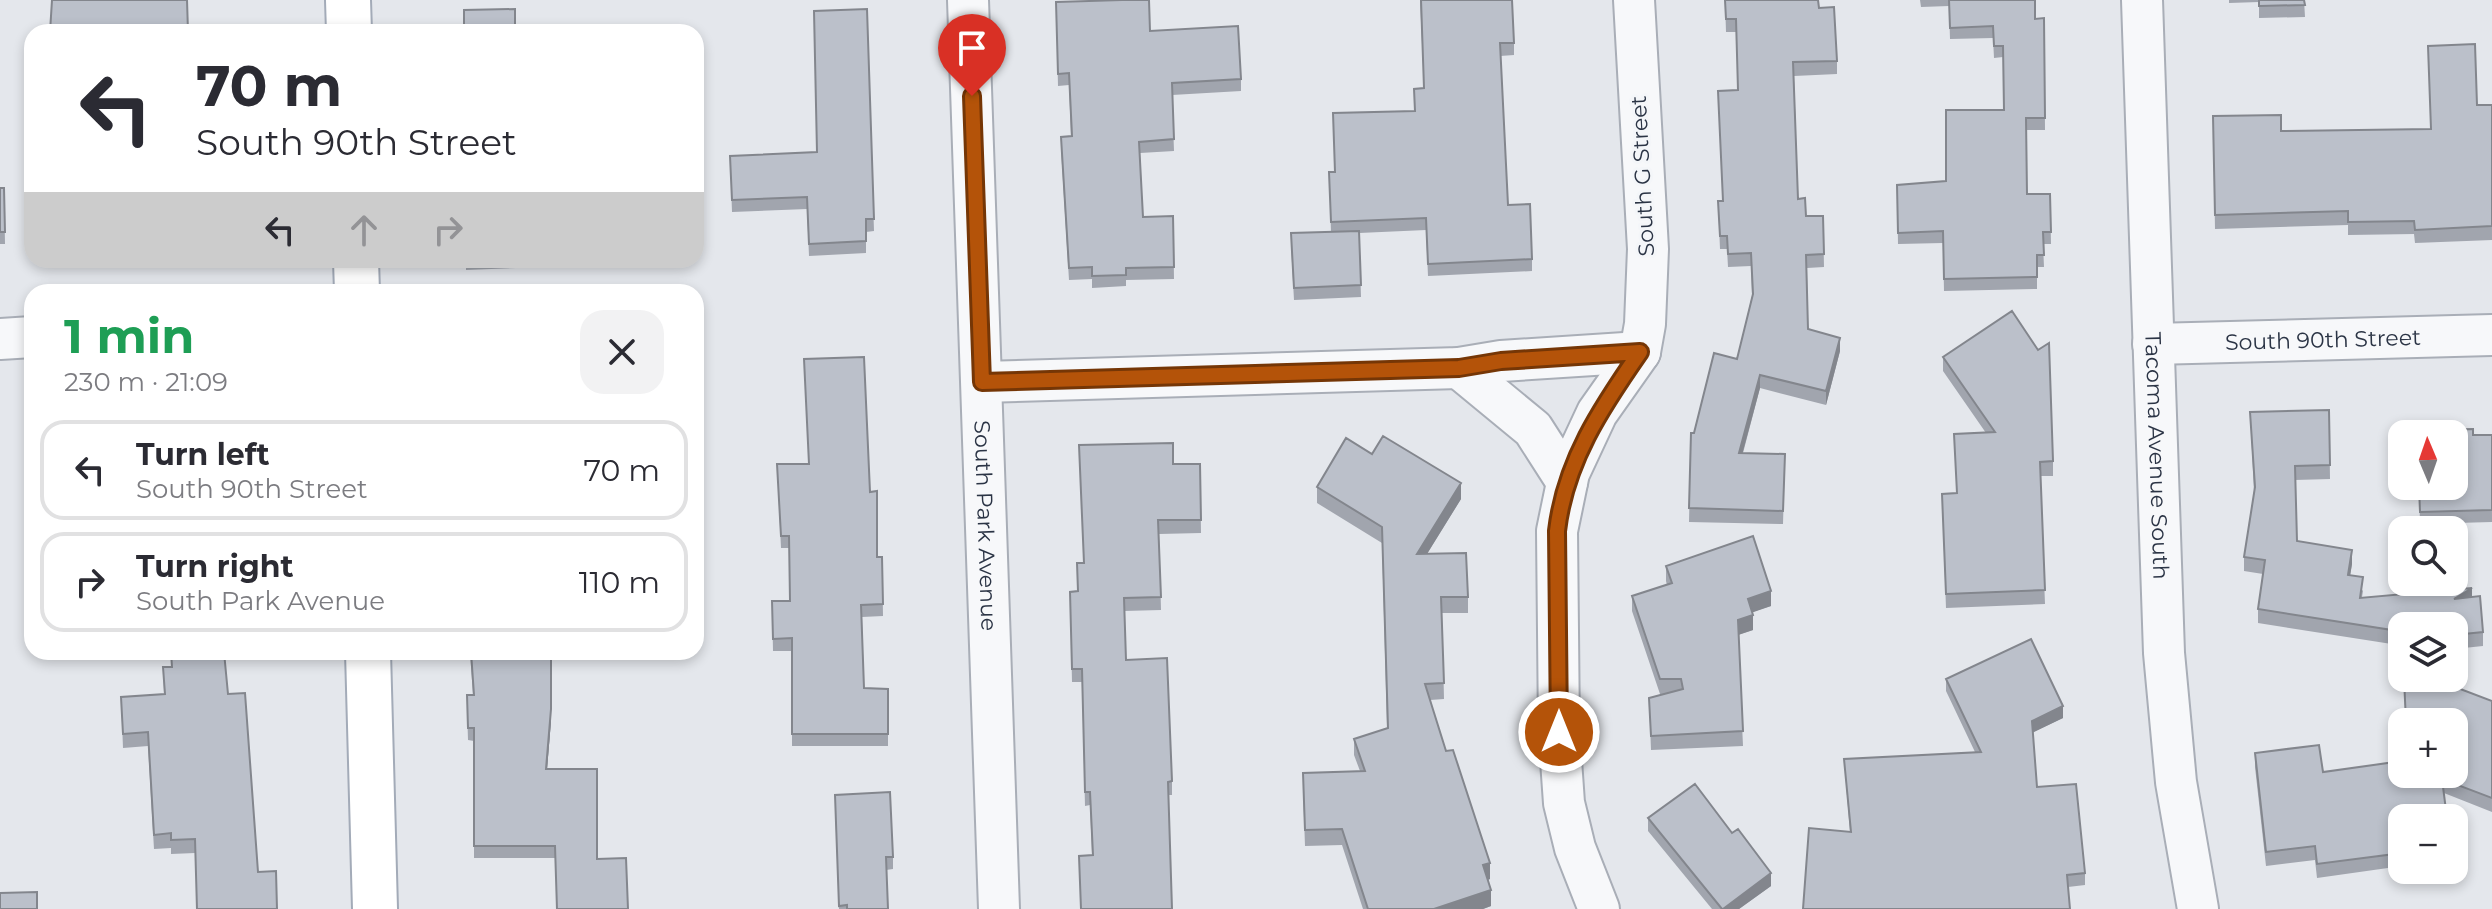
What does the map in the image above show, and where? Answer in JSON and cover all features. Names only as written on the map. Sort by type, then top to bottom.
[{"type":"main road","points":[[348,0],[349,24]]},
{"type":"main road","points":[[368,660],[375,909]]},
{"type":"street","name":"South Park Avenue","points":[[968,0],[999,909]]},
{"type":"street","name":"South G Street","points":[[1634,0],[1648,249],[1640,352]]},
{"type":"street","name":"Tacoma Avenue South","points":[[2142,0],[2164,653],[2176,782],[2198,909]]},
{"type":"street","name":"South 90th Street","points":[[2153,344],[2492,335]]},
{"type":"street","points":[[0,339],[24,338]]},
{"type":"street","points":[[982,382],[1459,368],[1501,361],[1640,352]]},
{"type":"street","points":[[1599,909],[1575,848],[1564,803],[1559,732],[1557,531],[1567,482],[1597,413],[1640,352]]},
{"type":"street","points":[[1459,368],[1533,429],[1567,482]]},
{"type":"building","points":[[52,0],[187,0],[188,24],[50,24]]},
{"type":"building","points":[[1149,0],[1150,31],[1238,26],[1241,79],[1172,83],[1174,139],[1139,142],[1143,217],[1173,216],[1174,267],[1126,268],[1126,275],[1092,276],[1092,267],[1069,268],[1061,137],[1072,136],[1069,73],[1058,74],[1056,2]]},
{"type":"building","points":[[1421,0],[1512,0],[1514,43],[1500,43],[1508,205],[1530,204],[1532,259],[1428,264],[1426,218],[1331,222],[1329,172],[1335,172],[1333,113],[1415,111],[1414,89],[1424,88]]},
{"type":"building","points":[[1725,0],[1818,0],[1819,8],[1834,7],[1837,61],[1793,62],[1798,199],[1805,198],[1806,216],[1823,216],[1824,254],[1806,255],[1808,329],[1840,338],[1826,391],[1760,375],[1739,453],[1785,454],[1783,511],[1689,508],[1691,433],[1694,433],[1714,353],[1737,359],[1753,294],[1751,253],[1728,254],[1727,236],[1720,236],[1718,201],[1723,201],[1718,91],[1738,90],[1736,19],[1726,19]]},
{"type":"building","points":[[1949,0],[2035,0],[2035,19],[2044,18],[2045,118],[2026,118],[2027,194],[2050,194],[2051,232],[2043,232],[2044,255],[2037,255],[2037,277],[1944,279],[1943,231],[1898,233],[1897,185],[1946,181],[1946,110],[2004,110],[2003,46],[1994,46],[1993,26],[1950,28]]},
{"type":"building","points":[[2259,0],[2304,0],[2305,5],[2259,6]]},
{"type":"building","points":[[515,9],[515,24],[464,24],[464,10]]},
{"type":"building","points":[[867,9],[874,219],[866,219],[866,241],[809,244],[807,197],[732,200],[730,156],[817,152],[814,11]]},
{"type":"building","points":[[2475,44],[2477,105],[2492,105],[2492,226],[2415,230],[2414,221],[2348,222],[2348,211],[2215,215],[2213,116],[2281,115],[2281,131],[2431,129],[2428,46]]},
{"type":"building","points":[[0,188],[4,188],[5,232],[0,232]]},
{"type":"building","points":[[1359,231],[1361,285],[1294,288],[1291,233]]},
{"type":"building","points":[[2012,311],[2038,350],[2049,343],[2053,461],[2040,462],[2045,590],[1946,594],[1942,494],[1957,493],[1954,434],[1995,432],[1943,357]]},
{"type":"building","points":[[864,357],[870,492],[877,491],[877,557],[882,557],[883,604],[861,605],[864,688],[888,689],[888,734],[792,734],[792,638],[773,639],[772,601],[790,601],[789,536],[781,536],[777,464],[809,464],[804,359]]},
{"type":"building","points":[[2329,410],[2330,465],[2295,466],[2297,541],[2352,550],[2348,575],[2363,577],[2360,598],[2459,596],[2454,599],[2480,596],[2483,632],[2468,634],[2468,612],[2388,612],[2388,629],[2258,609],[2265,560],[2244,557],[2255,487],[2250,412]]},
{"type":"building","points":[[2468,429],[2473,429],[2473,435],[2492,435],[2492,510],[2420,512],[2420,500],[2468,500]]},
{"type":"building","points":[[1383,436],[1461,483],[1417,554],[1466,553],[1468,597],[1441,597],[1444,683],[1425,684],[1446,751],[1453,750],[1490,863],[1483,865],[1491,890],[1434,909],[1368,909],[1342,829],[1305,830],[1303,773],[1365,771],[1354,739],[1388,728],[1382,527],[1317,487],[1346,438],[1372,454]]},
{"type":"building","points":[[1173,443],[1173,464],[1200,464],[1201,520],[1158,520],[1161,597],[1124,598],[1126,660],[1167,658],[1172,781],[1168,782],[1172,909],[1081,909],[1079,856],[1093,855],[1090,792],[1085,792],[1082,669],[1072,669],[1070,592],[1078,591],[1077,563],[1084,563],[1079,445]]},
{"type":"building","points":[[1753,536],[1771,591],[1748,599],[1753,615],[1738,620],[1743,731],[1651,736],[1649,698],[1683,689],[1681,679],[1660,679],[1632,596],[1672,583],[1666,566]]},
{"type":"building","points":[[2031,639],[2063,706],[2032,721],[2037,787],[2076,784],[2085,873],[2067,875],[2070,909],[1803,909],[1809,828],[1851,832],[1844,759],[1981,752],[1946,679]]},
{"type":"building","points":[[172,660],[225,660],[228,694],[245,693],[258,872],[276,871],[277,909],[197,909],[195,839],[171,840],[171,833],[154,835],[148,732],[123,734],[121,697],[165,694],[163,667],[172,667]]},
{"type":"building","points":[[472,660],[551,660],[546,769],[597,769],[597,859],[626,858],[628,909],[557,909],[555,846],[474,846],[474,728],[468,728],[467,695],[474,695]]},
{"type":"building","points":[[2405,692],[2468,692],[2492,701],[2492,798],[2466,788],[2468,708],[2405,708]]},
{"type":"building","points":[[2319,745],[2323,772],[2388,763],[2388,788],[2443,788],[2445,804],[2388,804],[2388,855],[2317,864],[2315,846],[2266,852],[2255,753]]},
{"type":"building","points":[[1695,784],[1732,833],[1738,829],[1771,873],[1723,909],[1648,818]]},
{"type":"building","points":[[890,792],[893,857],[886,857],[888,909],[847,909],[847,905],[839,906],[835,795]]},
{"type":"building","points":[[37,892],[37,909],[0,909],[0,893]]},
{"type":"route","points":[[972,96],[982,382],[1459,368],[1501,361],[1640,352],[1597,413],[1569,473],[1560,503],[1557,531],[1559,732]]}]
